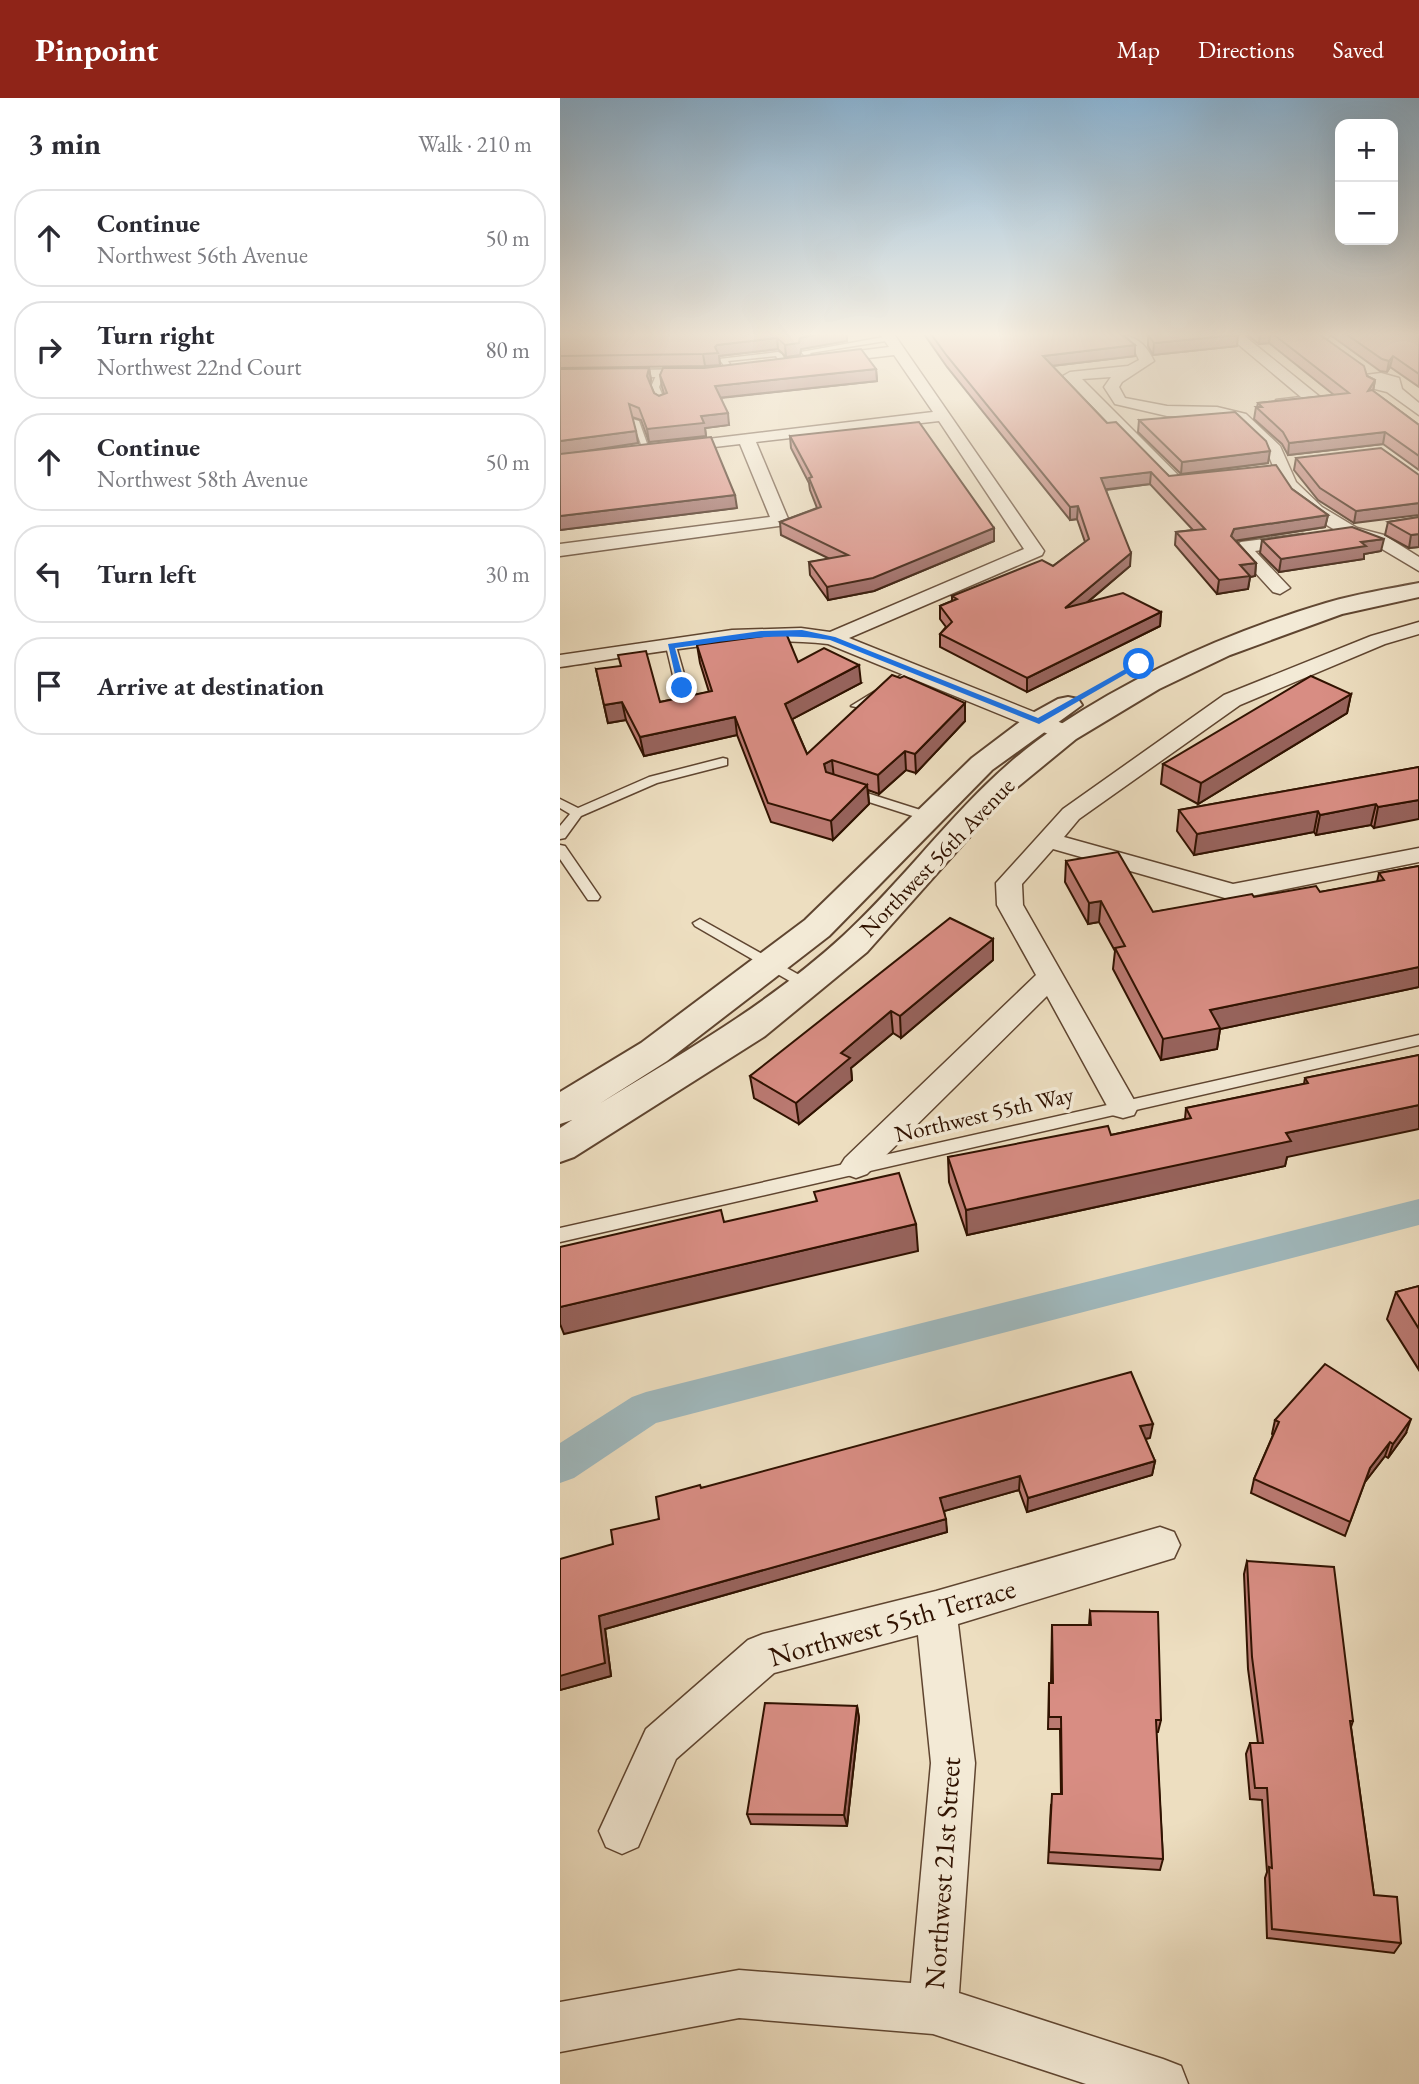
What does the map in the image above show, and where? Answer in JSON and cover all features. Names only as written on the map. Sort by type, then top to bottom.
[{"type":"street","points":[[640,450],[847,427]]},
{"type":"street","points":[[832,638],[1035,551],[949,427]]},
{"type":"street","points":[[1135,427],[1176,483],[1229,476]]},
{"type":"street","points":[[1250,427],[1274,449],[1296,493],[1316,511],[1351,532],[1416,579]]},
{"type":"street","points":[[560,550],[780,521],[746,438]]},
{"type":"street","points":[[1280,588],[1241,547],[1392,526]]},
{"type":"street","name":"Northwest 56th Avenue","points":[[565,1118],[817,928],[982,764],[1052,727],[1221,649],[1416,579]]},
{"type":"street","points":[[1123,1107],[1010,905],[1009,883],[1071,814],[1232,700],[1378,640],[1419,628]]},
{"type":"street","points":[[560,661],[761,634],[802,633],[832,638],[1052,727]]},
{"type":"street","name":"Northwest 56th Avenue","points":[[565,1118],[752,1027],[855,944],[1052,727]]},
{"type":"street","points":[[1048,840],[1232,892],[1419,855]]},
{"type":"street","points":[[856,1166],[1050,977]]},
{"type":"street","name":"Northwest 55th Terrace","points":[[622,1831],[661,1744],[763,1655],[936,1611],[1160,1545]]},
{"type":"street","name":"Northwest 21st Street","points":[[933,2009],[953,1763],[936,1611]]},
{"type":"street","points":[[560,2027],[739,1994],[933,2009],[1163,2084]]},
{"type":"lane","points":[[636,427],[640,450]]},
{"type":"lane","points":[[671,646],[682,688]]},
{"type":"lane","points":[[857,706],[913,671]]},
{"type":"lane","points":[[560,835],[577,813],[653,780],[723,762]]},
{"type":"lane","points":[[833,785],[929,817]]},
{"type":"lane","points":[[560,803],[577,813]]},
{"type":"lane","points":[[560,849],[593,897]]},
{"type":"lane","points":[[700,923],[805,984]]},
{"type":"lane","name":"Northwest 55th Way","points":[[560,1235],[1419,1040]]},
{"type":"building","points":[[560,427],[635,427],[636,431],[560,441]]},
{"type":"building","points":[[876,427],[922,427],[994,528],[873,578],[827,587],[809,562],[848,555],[780,522],[821,507],[809,478],[812,477],[790,436]]},
{"type":"building","points":[[1005,427],[1121,427],[1169,476],[1276,465],[1292,489],[1328,515],[1234,529],[1231,536],[1256,563],[1240,565],[1250,576],[1219,580],[1176,532],[1205,529],[1151,472],[1101,478],[1131,553],[1065,608],[1123,593],[1161,612],[1027,678],[940,634],[952,622],[940,606],[957,599],[952,596],[1042,560],[1053,566],[1089,539],[1078,506],[1070,507]]},
{"type":"building","points":[[1146,427],[1251,427],[1266,441],[1270,451],[1182,462]]},
{"type":"building","points":[[1277,427],[1419,427],[1419,456],[1385,432],[1289,443]]},
{"type":"building","points":[[711,437],[735,495],[560,516],[560,454]]},
{"type":"building","points":[[1381,448],[1419,475],[1419,503],[1356,511],[1320,488],[1296,458]]},
{"type":"building","points":[[1419,517],[1419,534],[1411,535],[1388,522]]},
{"type":"building","points":[[1352,527],[1384,539],[1361,542],[1366,546],[1281,559],[1262,540]]},
{"type":"building","points":[[786,633],[798,662],[824,648],[859,665],[785,704],[807,754],[892,675],[900,678],[904,676],[965,703],[915,754],[905,751],[878,775],[832,760],[824,764],[826,772],[867,785],[831,821],[768,803],[735,717],[640,737],[622,702],[604,705],[596,669],[621,666],[618,655],[646,651],[660,702],[712,691],[697,645]]},
{"type":"building","points":[[1311,676],[1351,694],[1201,783],[1163,764]]},
{"type":"building","points":[[1419,767],[1419,800],[1378,807],[1376,804],[1320,815],[1318,811],[1197,834],[1179,810]]},
{"type":"building","points":[[1118,852],[1153,912],[1252,894],[1254,897],[1316,886],[1320,892],[1384,880],[1379,873],[1419,866],[1419,967],[1210,1010],[1220,1028],[1163,1039],[1115,948],[1125,946],[1101,901],[1089,903],[1066,861]]},
{"type":"building","points":[[950,918],[993,939],[900,1016],[891,1011],[841,1053],[850,1058],[796,1103],[750,1076]]},
{"type":"building","points":[[1419,1055],[1419,1105],[1286,1133],[1291,1141],[966,1210],[948,1157],[1108,1126],[1111,1135],[1191,1118],[1186,1108],[1308,1083],[1305,1078]]},
{"type":"building","points":[[899,1173],[916,1224],[560,1307],[560,1247],[721,1210],[724,1222],[817,1201],[814,1192]]},
{"type":"building","points":[[1419,1286],[1419,1329],[1396,1292]]},
{"type":"building","points":[[1325,1364],[1411,1419],[1393,1444],[1390,1442],[1370,1468],[1350,1522],[1254,1479],[1279,1422],[1275,1420]]},
{"type":"building","points":[[1131,1372],[1153,1424],[1140,1426],[1155,1461],[1028,1498],[1020,1476],[940,1498],[946,1519],[599,1616],[605,1663],[560,1676],[560,1559],[613,1544],[611,1530],[659,1519],[656,1497],[700,1485],[701,1488]]},
{"type":"building","points":[[1247,1561],[1334,1567],[1353,1721],[1350,1721],[1374,1895],[1397,1897],[1401,1943],[1272,1929],[1269,1867],[1272,1868],[1267,1788],[1255,1788],[1250,1743],[1263,1743],[1252,1657]]},
{"type":"building","points":[[1090,1611],[1158,1612],[1161,1720],[1156,1720],[1163,1859],[1049,1852],[1052,1794],[1062,1794],[1061,1717],[1049,1717],[1049,1683],[1053,1683],[1052,1625],[1091,1625]]},
{"type":"building","points":[[765,1703],[857,1706],[844,1815],[747,1814]]},
{"type":"waterway","points":[[560,1465],[646,1409],[1419,1212]]},
{"type":"route","points":[[682,688],[671,646],[761,634],[802,633],[832,638],[1039,721],[1139,664]]}]
